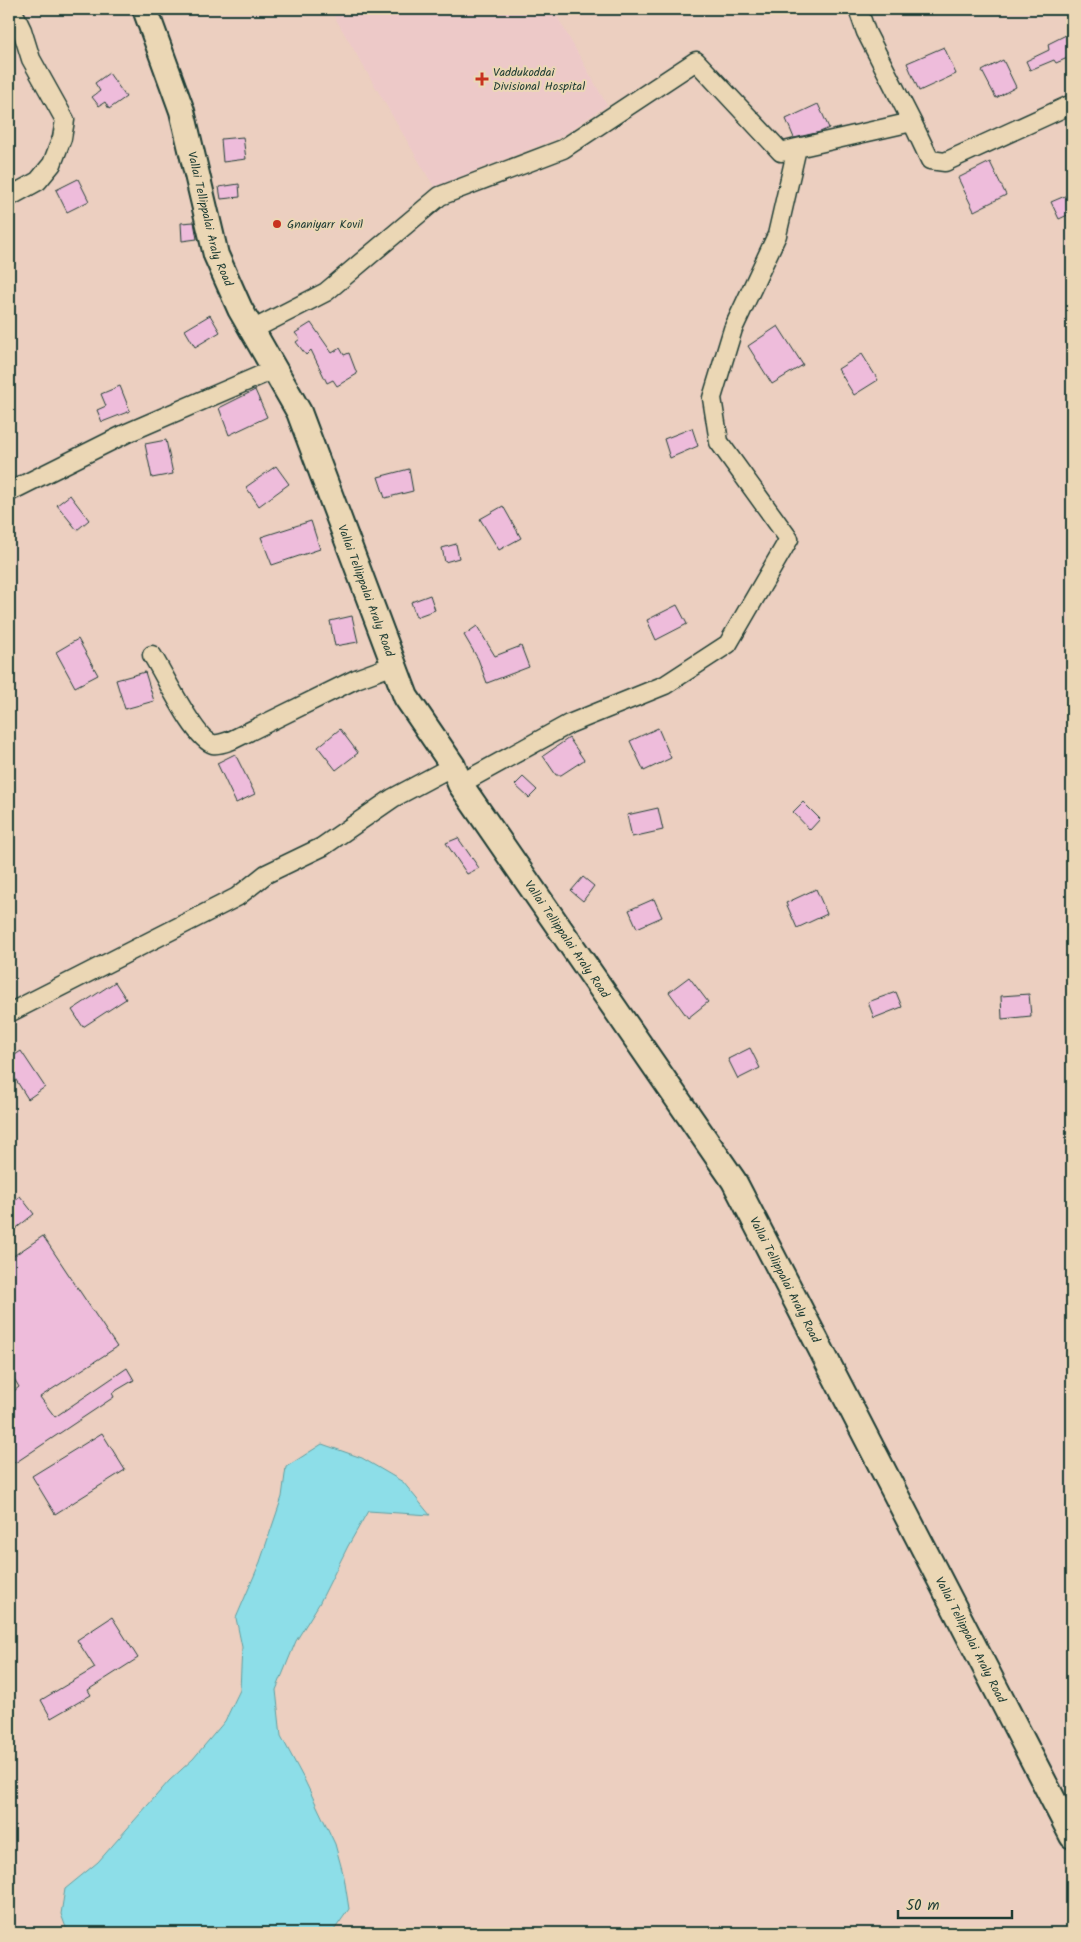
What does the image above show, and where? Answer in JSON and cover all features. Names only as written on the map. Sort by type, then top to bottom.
[{"type":"main road","name":"Vallai Tellippalai Araly Road","points":[[145,9],[182,111],[216,255],[240,309],[300,412],[406,697],[456,775],[734,1181],[1072,1836]]},
{"type":"street","points":[[9,197],[38,181],[52,164],[62,138],[65,120],[31,59],[22,30],[12,9]]},
{"type":"street","points":[[858,9],[866,32],[930,160],[945,162],[1072,104]]},
{"type":"street","points":[[252,330],[326,292],[440,196],[563,149],[696,61],[781,152],[912,122]]},
{"type":"street","points":[[9,1014],[237,897],[266,874],[322,847],[393,798],[456,775],[569,724],[665,685],[728,644],[789,539],[719,442],[712,398],[733,329],[778,235],[797,148]]},
{"type":"street","points":[[9,492],[127,433],[275,369]]},
{"type":"street","points":[[152,655],[202,738],[213,744],[222,744],[232,740],[356,679],[394,665]]},
{"type":"shaded area","name":"Vaddukoddai Divisional Hospital","points":[[330,9],[553,9],[607,105],[560,137],[434,187]]},
{"type":"water","points":[[322,1444],[362,1458],[403,1482],[430,1515],[368,1511],[319,1604],[296,1641],[276,1690],[281,1736],[335,1844],[344,1877],[349,1909],[332,1933],[68,1933],[61,1914],[65,1889],[98,1862],[169,1781],[193,1759],[225,1721],[240,1690],[242,1647],[236,1618],[260,1562],[282,1497],[286,1467]]},
{"type":"building","points":[[1072,32],[1072,56],[1056,63],[1054,60],[1030,70],[1026,61],[1049,50],[1048,44]]},
{"type":"building","points":[[944,47],[956,74],[919,91],[907,63]]},
{"type":"building","points":[[1003,60],[1016,87],[996,98],[982,71]]},
{"type":"building","points":[[109,73],[126,97],[109,109],[105,102],[99,106],[92,97],[100,91],[95,83]]},
{"type":"building","points":[[818,104],[829,128],[794,138],[786,119]]},
{"type":"building","points":[[243,137],[246,159],[223,162],[221,139]]},
{"type":"building","points":[[990,162],[1006,195],[974,211],[958,178]]},
{"type":"building","points":[[78,179],[89,201],[67,212],[56,190]]},
{"type":"building","points":[[239,184],[240,197],[221,199],[219,187]]},
{"type":"building","points":[[1072,193],[1072,213],[1059,219],[1051,202]]},
{"type":"building","points":[[194,222],[197,239],[182,241],[181,223]]},
{"type":"building","points":[[210,315],[220,332],[195,347],[185,330]]},
{"type":"building","points":[[311,323],[332,353],[340,348],[344,355],[349,353],[357,374],[337,386],[333,380],[327,383],[311,350],[306,355],[296,342],[300,339],[295,333]]},
{"type":"building","points":[[778,326],[803,365],[772,384],[748,346]]},
{"type":"building","points":[[862,354],[878,380],[854,395],[838,369]]},
{"type":"building","points":[[120,386],[130,411],[102,422],[97,410],[106,406],[101,394]]},
{"type":"building","points":[[255,390],[267,417],[229,435],[219,408]]},
{"type":"building","points":[[692,428],[698,446],[670,458],[664,439]]},
{"type":"building","points":[[166,440],[173,474],[152,478],[145,444]]},
{"type":"building","points":[[276,466],[289,484],[259,506],[246,487]]},
{"type":"building","points":[[409,469],[413,491],[385,498],[378,477]]},
{"type":"building","points":[[70,495],[89,520],[77,530],[57,505]]},
{"type":"building","points":[[503,506],[521,538],[499,550],[480,519]]},
{"type":"building","points":[[311,521],[320,549],[272,565],[261,537]]},
{"type":"building","points":[[456,544],[459,558],[445,562],[442,548]]},
{"type":"building","points":[[430,595],[435,610],[416,617],[411,602]]},
{"type":"building","points":[[677,605],[687,624],[656,640],[647,620]]},
{"type":"building","points":[[352,616],[358,642],[335,646],[330,621]]},
{"type":"building","points":[[477,626],[495,656],[521,646],[529,667],[487,683],[478,659],[464,635]]},
{"type":"building","points":[[78,639],[98,675],[75,687],[56,652]]},
{"type":"building","points":[[145,672],[154,701],[125,709],[116,680]]},
{"type":"building","points":[[658,728],[671,758],[644,771],[630,741]]},
{"type":"building","points":[[340,729],[358,753],[336,770],[318,747]]},
{"type":"building","points":[[569,738],[584,760],[561,775],[556,775],[543,756]]},
{"type":"building","points":[[235,754],[255,794],[236,803],[217,763]]},
{"type":"building","points":[[523,777],[537,790],[529,798],[515,785]]},
{"type":"building","points":[[803,802],[820,819],[810,830],[793,812]]},
{"type":"building","points":[[658,808],[663,830],[632,837],[627,815]]},
{"type":"building","points":[[458,838],[479,868],[467,874],[446,843]]},
{"type":"building","points":[[583,877],[594,886],[583,901],[571,891]]},
{"type":"building","points":[[816,889],[827,914],[797,928],[786,903]]},
{"type":"building","points":[[654,899],[662,917],[637,928],[629,910]]},
{"type":"building","points":[[689,977],[708,1002],[688,1018],[669,992]]},
{"type":"building","points":[[115,982],[126,999],[83,1027],[72,1010]]},
{"type":"building","points":[[896,992],[902,1007],[874,1018],[868,1002]]},
{"type":"building","points":[[1029,994],[1031,1016],[1002,1019],[1001,996]]},
{"type":"building","points":[[750,1048],[760,1068],[738,1079],[728,1059]]},
{"type":"building","points":[[21,1051],[45,1087],[28,1099],[9,1069],[9,1059]]},
{"type":"building","points":[[20,1196],[34,1214],[9,1234],[9,1205]]},
{"type":"building","points":[[43,1236],[117,1347],[40,1397],[55,1417],[127,1368],[134,1380],[112,1393],[114,1397],[15,1463],[9,1456],[9,1395],[19,1387],[9,1370],[9,1259]]},
{"type":"building","points":[[102,1433],[125,1470],[55,1514],[32,1476]]},
{"type":"building","points":[[112,1617],[138,1658],[88,1690],[91,1695],[51,1718],[41,1700],[95,1668],[77,1640]]},
{"type":"place","name":"Vaddukoddai Divisional Hospital","points":[[482,79]]},
{"type":"place","name":"Gnaniyarr Kovil","points":[[277,224]]}]
